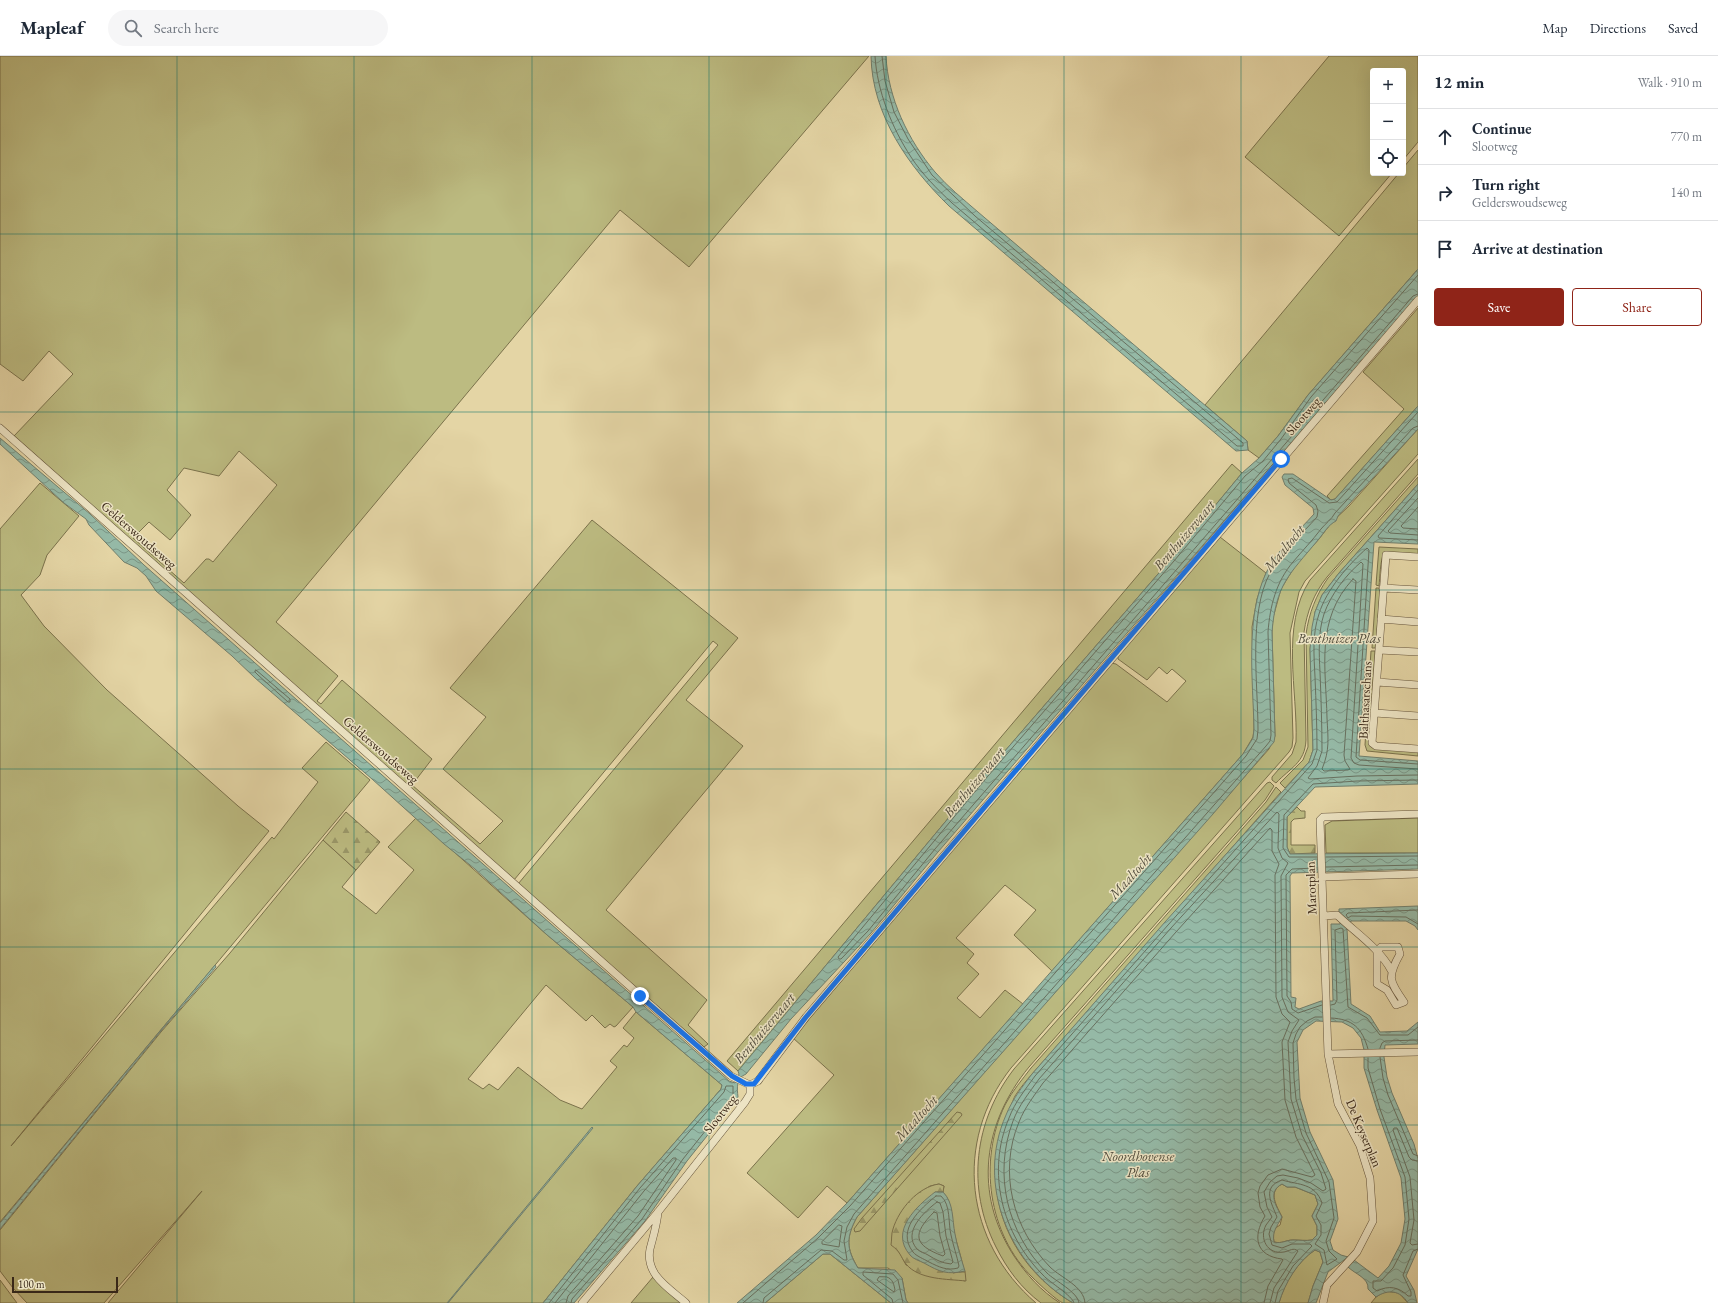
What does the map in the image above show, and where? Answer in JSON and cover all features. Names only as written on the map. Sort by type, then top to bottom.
[{"type":"street","name":"Slootweg","points":[[582,1303],[658,1212],[745,1102],[750,1094],[748,1085],[758,1081],[806,1017],[1418,300]]},
{"type":"street","name":"Gelderswoudseweg","points":[[0,428],[732,1076],[748,1085]]},
{"type":"street","name":"Balthasarschans","points":[[1418,557],[1386,555],[1372,743],[1376,746],[1418,749]]},
{"type":"street","points":[[1383,588],[1418,590]]},
{"type":"street","points":[[1381,619],[1418,622]]},
{"type":"street","points":[[1379,650],[1418,652]]},
{"type":"street","points":[[1377,682],[1418,685]]},
{"type":"street","points":[[1374,713],[1418,716]]},
{"type":"street","name":"Marotplan","points":[[1328,1054],[1326,998],[1327,916],[1322,876],[1320,820],[1323,817],[1418,814]]},
{"type":"street","points":[[1322,876],[1418,874]]},
{"type":"street","points":[[1327,916],[1337,916],[1377,951],[1386,960],[1391,970]]},
{"type":"street","points":[[1381,947],[1398,947],[1400,954],[1391,970],[1390,988],[1377,984],[1377,951],[1381,947]]},
{"type":"street","points":[[1328,1054],[1418,1052]]},
{"type":"street","name":"De Keyserplan","points":[[1323,1303],[1327,1285],[1357,1252],[1373,1221],[1370,1178],[1360,1146],[1338,1104],[1328,1054]]},
{"type":"street","name":"Slootweg","points":[[658,1212],[650,1251],[650,1264],[655,1276],[686,1303]]},
{"type":"green space","points":[[0,56],[869,56],[689,267],[620,210],[276,622],[338,676],[317,701],[321,704],[342,680],[432,759],[412,785],[480,844],[503,821],[443,769],[486,717],[450,688],[592,520],[738,638],[686,700],[743,746],[606,910],[707,1000],[688,1025],[708,1044],[704,1047],[518,884],[718,645],[713,641],[514,880],[14,436],[73,374],[49,351],[23,381],[0,364]],"holes":[[[239,451],[277,485],[213,562],[206,559],[184,583],[133,538],[149,522],[170,540],[191,515],[167,490],[184,468],[219,476]]]},
{"type":"green space","points":[[1329,56],[1418,56],[1418,142],[1406,156],[1406,68],[1370,68],[1370,176],[1389,176],[1339,236],[1245,157]]},
{"type":"green space","points":[[1418,150],[1418,269],[1308,395],[1278,436],[1259,458],[1248,450],[1247,441],[1205,405],[1396,176],[1406,176],[1406,164]]},
{"type":"green space","points":[[1418,308],[1418,406],[1335,499],[1331,500],[1327,496],[1404,409],[1363,372]]},
{"type":"green space","points":[[1418,429],[1418,454],[1305,581],[1299,592],[1290,633],[1293,738],[1292,747],[1289,752],[1011,1068],[993,1097],[980,1127],[975,1159],[975,1190],[982,1221],[994,1251],[1012,1278],[1036,1303],[908,1303],[906,1300],[902,1278],[888,1268],[858,1268],[851,1254],[849,1242],[853,1224],[857,1217],[1269,749],[1275,736],[1272,632],[1273,618],[1281,589],[1295,566],[1332,522],[1349,506]],"holes":[[[939,1184],[944,1186],[943,1192],[951,1207],[954,1230],[965,1281],[906,1265],[899,1251],[915,1196],[930,1186]]]},
{"type":"green space","points":[[1418,459],[1418,474],[1327,577],[1318,590],[1312,603],[1304,632],[1305,748],[1300,760],[1276,783],[1272,780],[1272,777],[1292,754],[1296,742],[1292,659],[1295,618],[1301,598],[1310,580]]},
{"type":"green space","points":[[1232,464],[1242,473],[1171,559],[985,774],[738,1071],[727,1061]]},
{"type":"green space","points":[[1418,477],[1418,484],[1339,573],[1322,595],[1315,612],[1310,649],[1313,750],[1309,762],[1285,788],[1280,783],[1303,760],[1308,747],[1306,634],[1314,604],[1328,578]]},
{"type":"green space","points":[[40,483],[79,516],[47,555],[40,575],[21,595],[44,626],[107,690],[238,806],[269,831],[11,1146],[272,837],[274,839],[318,782],[302,768],[326,742],[370,780],[0,1222],[0,529]]},
{"type":"green space","points":[[1220,537],[1266,573],[1257,599],[1252,627],[1253,737],[1243,754],[1052,971],[1014,935],[1036,910],[1005,885],[956,938],[974,954],[967,963],[979,974],[957,998],[980,1018],[1005,990],[1023,1004],[847,1203],[827,1186],[798,1218],[747,1173],[834,1075],[793,1038],[1111,663],[1116,664],[1167,702],[1186,681],[1172,669],[1167,674],[1159,667],[1147,680],[1118,659],[1118,656]]},
{"type":"green space","points":[[1379,547],[1418,549],[1418,554],[1384,553],[1379,586],[1376,585]]},
{"type":"green space","points":[[1376,588],[1379,588],[1380,593],[1376,644],[1375,648],[1372,648]]},
{"type":"green space","points":[[1371,651],[1375,651],[1375,656],[1371,711],[1367,711]]},
{"type":"green space","points":[[1367,714],[1371,714],[1370,743],[1418,751],[1418,756],[1367,751],[1365,745]]},
{"type":"green space","points":[[1270,782],[1274,786],[1265,800],[1029,1067],[1013,1089],[1001,1111],[993,1135],[989,1159],[989,1183],[993,1208],[1001,1232],[1014,1256],[1040,1288],[1060,1303],[1041,1303],[1027,1291],[1005,1263],[996,1247],[987,1225],[981,1202],[978,1178],[979,1155],[983,1133],[990,1110],[1014,1069],[1267,783]]},
{"type":"green space","points":[[1276,787],[1281,792],[1032,1074],[1015,1096],[996,1158],[995,1172],[998,1201],[1010,1236],[1030,1267],[1057,1292],[1073,1303],[1060,1302],[1033,1278],[1018,1260],[1006,1240],[997,1219],[992,1196],[990,1173],[992,1149],[997,1127],[1005,1105],[1014,1090],[1031,1068],[1266,802]]},
{"type":"green space","points":[[1297,807],[1301,811],[1305,811],[1305,818],[1294,819],[1291,822],[1291,845],[1315,845],[1315,853],[1290,854],[1287,847],[1287,817]]},
{"type":"green space","points":[[346,812],[380,842],[356,870],[323,840]]},
{"type":"green space","points":[[416,818],[546,934],[633,1007],[616,1026],[614,1027],[610,1024],[605,1028],[592,1015],[586,1021],[546,985],[468,1079],[483,1089],[489,1084],[498,1090],[518,1067],[560,1100],[582,1109],[617,1067],[610,1061],[624,1045],[627,1047],[634,1038],[623,1028],[636,1012],[722,1085],[721,1089],[637,1186],[543,1303],[108,1303],[202,1191],[104,1303],[27,1303],[0,1271],[0,1230],[161,1032],[230,953],[323,840],[356,870],[342,887],[376,914],[414,870],[388,847]]},
{"type":"green space","points":[[1418,818],[1418,853],[1326,853],[1325,825],[1332,821]]},
{"type":"green space","points":[[957,1112],[961,1113],[962,1115],[860,1231],[855,1232],[854,1229],[862,1218]]},
{"type":"green space","points":[[939,1184],[944,1186],[943,1192],[935,1192],[953,1273],[965,1271],[966,1281],[934,1278],[918,1273],[906,1264],[899,1252],[891,1245],[892,1233],[896,1221],[910,1200],[924,1189]]},
{"type":"green space","points":[[1282,1184],[1287,1187],[1295,1187],[1315,1195],[1318,1204],[1312,1216],[1317,1226],[1317,1235],[1312,1240],[1293,1240],[1280,1243],[1274,1242],[1274,1229],[1280,1225],[1282,1217],[1274,1199],[1274,1195],[1277,1187]]},
{"type":"green space","points":[[1315,1250],[1320,1252],[1323,1262],[1308,1303],[1279,1303],[1284,1288],[1292,1273],[1303,1260]]},
{"type":"green space","points":[[823,1254],[830,1254],[891,1303],[765,1303]]},
{"type":"green space","points":[[653,1277],[683,1303],[631,1303]]},
{"type":"green space","points":[[0,1280],[17,1303],[0,1303]]},
{"type":"green space","points":[[1385,1291],[1399,1293],[1408,1303],[1371,1303],[1376,1297]]},
{"type":"water","points":[[871,56],[886,56],[891,87],[901,118],[925,160],[950,188],[1247,441],[1248,450],[1236,451],[949,206],[934,191],[907,157],[895,138],[886,119],[878,99],[873,78]]},
{"type":"water","points":[[1418,269],[1418,296],[938,852],[871,933],[791,1019],[746,1074],[740,1078],[737,1087],[738,1097],[687,1161],[645,1221],[574,1303],[543,1303],[637,1186],[721,1089],[722,1085],[636,1012],[633,1007],[546,934],[475,869],[444,844],[232,656],[156,591],[146,576],[137,568],[124,562],[89,525],[86,519],[64,503],[0,444],[0,438],[90,514],[144,565],[729,1081],[735,1083],[739,1074],[738,1071],[985,774],[1171,559],[1242,473],[1259,458],[1278,436],[1308,395]]},
{"type":"water","name":"Maaltocht","points":[[1418,406],[1418,429],[1338,516],[1336,521],[1326,529],[1299,562],[1281,591],[1277,602],[1272,632],[1274,742],[1213,814],[857,1217],[853,1224],[849,1237],[849,1243],[851,1255],[858,1268],[895,1270],[902,1278],[906,1300],[908,1303],[891,1303],[830,1254],[823,1254],[765,1303],[737,1303],[816,1235],[847,1203],[1243,754],[1253,738],[1254,729],[1252,650],[1255,609],[1259,591],[1266,573],[1275,557],[1314,514],[1313,508],[1285,485],[1282,477],[1284,474],[1293,474],[1331,500],[1335,499]]},
{"type":"water","name":"Noordhovense Plas","points":[[1418,484],[1418,544],[1374,542],[1359,756],[1418,761],[1418,784],[1315,787],[1287,817],[1287,847],[1290,854],[1418,853],[1418,869],[1292,873],[1290,876],[1291,997],[1296,998],[1295,1007],[1299,1009],[1321,1001],[1333,1001],[1331,924],[1340,924],[1342,916],[1339,913],[1339,909],[1418,906],[1418,930],[1415,926],[1406,921],[1351,921],[1347,929],[1351,1004],[1370,1016],[1380,1032],[1407,1031],[1418,1022],[1418,1044],[1385,1045],[1384,1057],[1387,1077],[1392,1093],[1414,1144],[1418,1159],[1418,1249],[1406,1276],[1414,1290],[1417,1303],[1408,1303],[1401,1295],[1394,1292],[1380,1294],[1376,1297],[1368,1289],[1368,1285],[1364,1279],[1348,1267],[1354,1260],[1378,1278],[1389,1266],[1401,1243],[1405,1219],[1401,1178],[1364,1068],[1364,1050],[1361,1038],[1353,1028],[1342,1022],[1316,1021],[1303,1030],[1297,1042],[1300,1098],[1310,1132],[1333,1180],[1338,1219],[1330,1241],[1333,1250],[1348,1257],[1328,1272],[1316,1303],[1308,1303],[1323,1262],[1320,1252],[1315,1250],[1303,1260],[1293,1273],[1279,1303],[1073,1303],[1051,1287],[1032,1268],[1016,1246],[1004,1221],[997,1195],[995,1169],[997,1142],[1008,1109],[1032,1074],[1165,922],[1309,762],[1313,750],[1310,649],[1312,627],[1315,612],[1322,595],[1339,573]],"holes":[[[1282,1184],[1287,1187],[1295,1187],[1315,1195],[1318,1204],[1312,1216],[1317,1226],[1317,1235],[1312,1240],[1293,1240],[1279,1243],[1274,1242],[1274,1232],[1282,1217],[1275,1204],[1274,1195],[1277,1187]]]},
{"type":"water","points":[[215,965],[216,967],[161,1031],[0,1229],[0,1223]]},
{"type":"water","points":[[592,1127],[593,1128],[447,1303]]},
{"type":"water","points":[[935,1192],[943,1192],[947,1196],[951,1206],[957,1243],[965,1271],[948,1273],[939,1271],[913,1258],[904,1246],[904,1228],[908,1220],[921,1204]]},
{"type":"route","points":[[640,996],[732,1076],[750,1085],[758,1081],[806,1017],[1281,459]]},
{"type":"water label","name":"Benthuizervaart","points":[[1184,535]]},
{"type":"water label","name":"Benthuizer Plas","points":[[1339,638]]},
{"type":"water label","name":"Benthuizervaart","points":[[974,782]]},
{"type":"water label","name":"Benthuizervaart","points":[[764,1028]]}]
